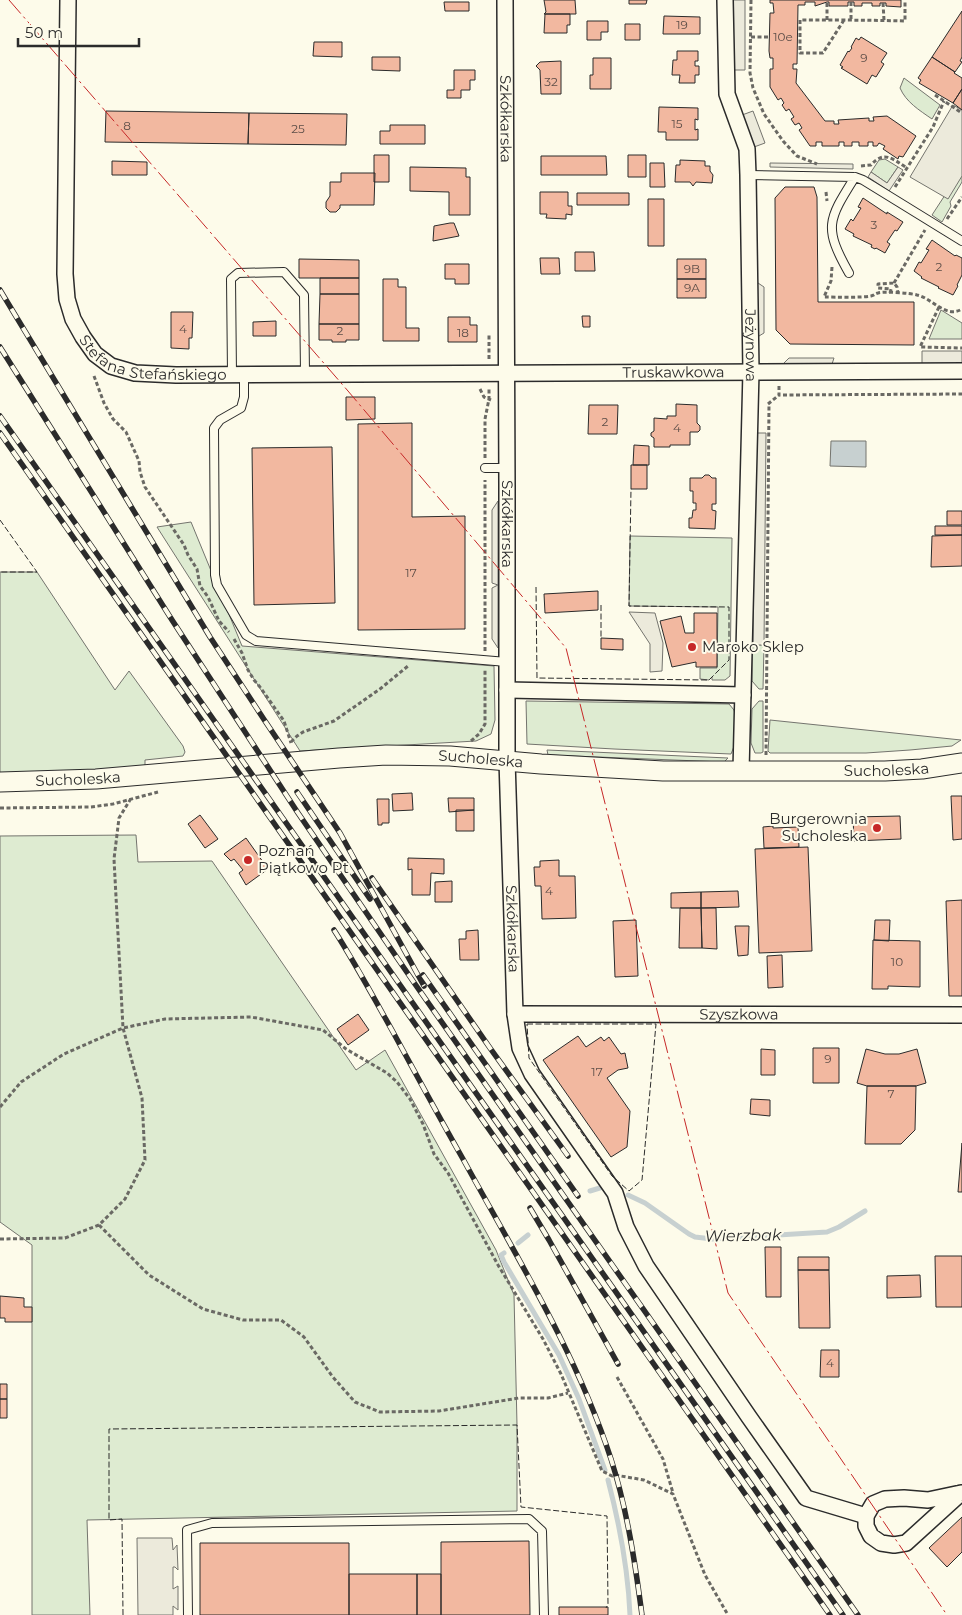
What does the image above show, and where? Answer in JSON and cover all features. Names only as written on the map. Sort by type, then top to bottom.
[{"type":"street","name":"Stefana Stefańskiego","points":[[68,0],[65,274],[67,299],[73,319],[95,354],[111,366],[135,374],[506,372]]},
{"type":"street","name":"Szkółkarska","points":[[505,0],[506,760],[515,1014],[520,1048],[532,1074],[615,1193],[626,1227],[646,1266],[806,1498],[866,1516]]},
{"type":"street","name":"Jeżynowa","points":[[724,0],[726,94],[747,149],[748,175],[751,371],[741,763]]},
{"type":"street","name":"Truskawkowa","points":[[506,372],[962,371]]},
{"type":"street","points":[[506,690],[743,695]]},
{"type":"street","name":"Sucholeska","points":[[0,782],[96,779],[339,758],[411,755],[663,771],[741,763],[885,771],[922,769],[962,763]]},
{"type":"street","name":"Szyszkowa","points":[[515,1014],[962,1015]]},
{"type":"street","points":[[962,1493],[906,1542],[894,1545],[881,1543],[871,1536],[866,1526],[866,1516],[873,1504],[885,1499],[928,1500],[962,1493]]},
{"type":"lane","points":[[748,175],[855,177],[890,196],[962,241]]},
{"type":"lane","points":[[849,273],[833,240],[831,223],[837,207],[855,177]]},
{"type":"lane","points":[[305,374],[304,295],[284,272],[238,273],[232,280],[238,374],[244,397],[241,408],[220,420],[214,428],[215,575],[217,586],[246,635],[256,640],[506,662]]},
{"type":"lane","points":[[485,468],[507,468]]},
{"type":"lane","points":[[188,1615],[187,1530],[212,1523],[529,1519],[542,1532],[544,1615]]},
{"type":"path","points":[[751,0],[750,73],[753,88],[764,114],[778,135],[797,156],[816,164],[823,164]]},
{"type":"path","points":[[844,20],[823,53],[800,52],[800,20],[844,20],[851,20],[884,20],[905,21],[905,0]]},
{"type":"path","points":[[827,2],[827,20]]},
{"type":"path","points":[[851,2],[851,20]]},
{"type":"path","points":[[883,3],[884,20]]},
{"type":"path","points":[[751,37],[769,37]]},
{"type":"path","points":[[935,95],[962,113]]},
{"type":"path","points":[[890,196],[933,126],[944,101]]},
{"type":"path","points":[[857,166],[871,165],[877,157],[883,156],[907,168]]},
{"type":"path","points":[[826,192],[827,198]]},
{"type":"path","points":[[941,228],[962,197]]},
{"type":"path","points":[[894,283],[927,228]]},
{"type":"path","points":[[831,281],[824,297],[871,296],[879,292],[898,293],[928,298],[939,307],[950,312],[962,309]]},
{"type":"path","points":[[890,293],[891,289],[878,288],[878,284],[894,283]]},
{"type":"path","points":[[894,283],[897,286],[898,293]]},
{"type":"path","points":[[939,307],[920,347],[962,348]]},
{"type":"path","points":[[778,371],[779,395]]},
{"type":"path","points":[[94,376],[104,403],[113,419],[126,432],[139,461],[140,472],[148,491],[184,544],[188,556],[196,569],[200,586],[208,597],[219,621],[231,634],[242,653],[251,675],[284,721],[291,743],[301,761]]},
{"type":"path","points":[[750,404],[769,404],[779,395],[962,394]]},
{"type":"path","points":[[741,763],[766,755],[769,404]]},
{"type":"path","points":[[291,743],[303,732],[334,721],[380,690],[411,664],[418,655]]},
{"type":"path","points":[[0,808],[91,807],[113,804],[160,791]]},
{"type":"path","points":[[0,1239],[65,1238],[99,1225],[125,1200],[145,1160],[142,1098],[122,1028],[114,859],[119,818],[130,800]]},
{"type":"path","points":[[0,1107],[22,1082],[57,1058],[122,1028],[165,1019],[251,1017],[324,1030],[346,1049],[387,1073],[397,1082],[410,1100],[423,1124],[434,1154],[448,1173],[498,1265],[544,1338],[602,1471],[612,1476],[644,1480],[673,1494]]},
{"type":"path","points":[[99,1225],[149,1275],[203,1309],[243,1320],[281,1320],[304,1337],[332,1376],[355,1402],[380,1412],[440,1411],[519,1398],[548,1398],[568,1393]]},
{"type":"path","points":[[617,1377],[663,1459],[673,1494],[705,1575],[728,1615]]},
{"type":"green space","points":[[904,78],[940,105],[932,119],[913,105],[903,93],[900,88]]},
{"type":"green space","points":[[885,159],[898,167],[887,183],[871,172],[879,160]]},
{"type":"green space","points":[[962,169],[962,182],[950,202],[951,206],[942,222],[932,215]]},
{"type":"green space","points":[[941,310],[962,323],[962,339],[929,339]]},
{"type":"green space","points":[[191,522],[242,646],[494,666],[495,720],[491,734],[476,741],[300,751],[157,527]]},
{"type":"green space","points":[[630,536],[732,538],[730,676],[725,680],[712,680],[712,677],[709,680],[700,679],[700,668],[717,668],[718,607],[629,606]]},
{"type":"green space","points":[[0,572],[37,572],[115,690],[129,671],[183,746],[185,752],[183,756],[145,760],[145,766],[0,774]]},
{"type":"green space","points":[[755,645],[764,645],[763,689],[759,689],[752,681],[752,648]]},
{"type":"green space","points":[[526,701],[729,704],[735,714],[735,744],[731,754],[527,744]]},
{"type":"green space","points":[[759,701],[763,701],[763,752],[755,753],[751,743],[752,709]]},
{"type":"green space","points":[[770,720],[961,740],[952,746],[866,753],[770,753],[768,751]]},
{"type":"green space","points":[[547,750],[728,758],[724,762],[548,755]]},
{"type":"green space","points":[[136,835],[138,862],[212,861],[356,1070],[385,1050],[496,1250],[514,1295],[517,1511],[87,1520],[90,1615],[32,1615],[32,1245],[0,1222],[0,836]]},
{"type":"shaded area","points":[[733,0],[745,0],[745,70],[734,70]]},
{"type":"shaded area","points":[[953,105],[962,110],[962,176],[948,199],[910,177]]},
{"type":"shaded area","points":[[753,111],[765,143],[754,147],[742,115]]},
{"type":"shaded area","points":[[770,163],[853,164],[853,169],[770,167]]},
{"type":"shaded area","points":[[898,167],[903,170],[889,191],[868,177],[871,172],[887,183]]},
{"type":"shaded area","points":[[752,279],[764,287],[764,333],[759,336],[751,331]]},
{"type":"shaded area","points":[[922,351],[962,351],[962,369],[922,364]]},
{"type":"shaded area","points":[[789,358],[834,358],[830,370],[783,370],[783,364]]},
{"type":"shaded area","points":[[754,431],[766,433],[764,645],[753,645]]},
{"type":"shaded area","points":[[831,441],[866,441],[866,467],[830,466]]},
{"type":"shaded area","points":[[498,501],[498,585],[492,583],[492,510]]},
{"type":"shaded area","points":[[498,585],[498,648],[492,639],[492,588]]},
{"type":"shaded area","points":[[629,612],[655,613],[663,643],[662,671],[650,672],[650,644]]},
{"type":"shaded area","points":[[137,1538],[172,1538],[173,1550],[177,1545],[178,1570],[173,1567],[173,1589],[178,1586],[178,1610],[173,1606],[173,1615],[138,1615]]},
{"type":"building","points":[[544,0],[575,0],[576,14],[544,14],[546,12]]},
{"type":"building","points":[[629,0],[647,0],[646,4],[629,4]]},
{"type":"building","points":[[770,0],[901,0],[901,7],[886,6],[886,3],[880,3],[880,6],[872,6],[872,3],[862,3],[862,6],[854,6],[854,2],[848,2],[848,6],[829,6],[829,2],[815,6],[815,2],[805,2],[805,5],[798,5],[797,64],[793,64],[793,69],[797,69],[796,83],[825,121],[834,121],[834,124],[839,124],[838,120],[869,118],[869,121],[874,121],[873,117],[887,116],[916,136],[903,157],[899,156],[898,159],[883,149],[885,146],[879,143],[877,146],[873,146],[873,142],[868,142],[868,146],[859,146],[859,142],[852,142],[852,146],[844,146],[844,142],[839,142],[839,146],[822,146],[822,142],[816,142],[816,146],[810,146],[799,130],[802,128],[799,123],[795,125],[791,119],[794,117],[789,109],[786,111],[782,105],[784,103],[781,98],[778,100],[770,87],[770,69],[773,69],[773,58],[770,58],[769,51],[770,13],[774,13],[773,3],[770,3]]},
{"type":"building","points":[[444,2],[469,2],[469,11],[445,11]]},
{"type":"building","points":[[962,11],[962,57],[960,61],[962,62],[955,72],[932,57]]},
{"type":"building","points":[[545,14],[570,14],[570,25],[567,25],[567,33],[544,33]]},
{"type":"building","points":[[664,16],[700,17],[700,34],[663,34]]},
{"type":"building","points":[[587,21],[608,21],[608,32],[601,32],[601,40],[587,40]]},
{"type":"building","points":[[625,24],[640,24],[640,40],[625,40]]},
{"type":"building","points":[[861,37],[887,53],[881,62],[884,64],[876,77],[872,75],[867,84],[841,68],[843,67],[840,65],[848,51],[852,48],[856,38],[859,40]]},
{"type":"building","points":[[314,42],[342,42],[342,57],[313,56]]},
{"type":"building","points":[[677,51],[698,51],[698,61],[695,61],[695,66],[699,66],[699,75],[695,75],[695,83],[679,83],[680,75],[672,75],[673,60],[677,60]]},
{"type":"building","points":[[372,57],[400,57],[400,71],[372,70]]},
{"type":"building","points":[[932,57],[962,78],[962,89],[953,103],[919,83],[921,80],[918,78]]},
{"type":"building","points":[[593,58],[611,58],[611,89],[590,89],[590,75],[593,75]]},
{"type":"building","points":[[561,61],[561,94],[541,94],[540,70],[536,66],[540,62]]},
{"type":"building","points":[[454,70],[475,70],[475,80],[470,80],[470,90],[461,90],[461,98],[447,98],[447,90],[454,90]]},
{"type":"building","points":[[962,89],[962,110],[953,103]]},
{"type":"building","points":[[659,107],[698,108],[698,120],[695,119],[695,130],[698,129],[698,140],[666,140],[666,132],[658,132]]},
{"type":"building","points":[[106,111],[249,113],[248,144],[105,142]]},
{"type":"building","points":[[249,113],[347,114],[346,145],[248,144]]},
{"type":"building","points":[[390,125],[425,125],[425,144],[380,144],[380,131],[390,131]]},
{"type":"building","points":[[374,155],[389,155],[389,182],[374,182]]},
{"type":"building","points":[[628,155],[646,155],[646,177],[628,177]]},
{"type":"building","points":[[541,156],[606,156],[607,175],[541,175]]},
{"type":"building","points":[[680,160],[705,161],[705,166],[710,166],[710,171],[713,175],[712,183],[696,182],[693,186],[690,182],[675,182],[676,165],[680,165]]},
{"type":"building","points":[[112,161],[147,162],[147,175],[112,175]]},
{"type":"building","points":[[650,163],[664,163],[665,187],[650,187]]},
{"type":"building","points":[[410,167],[466,168],[466,177],[470,177],[470,215],[449,215],[449,192],[410,191]]},
{"type":"building","points":[[341,173],[375,173],[374,205],[340,205],[336,212],[330,212],[326,208],[326,202],[330,196],[330,182],[341,182]]},
{"type":"building","points":[[785,187],[814,187],[817,197],[818,302],[914,302],[914,345],[790,344],[776,330],[775,198]]},
{"type":"building","points":[[540,192],[568,192],[568,206],[572,206],[572,215],[566,214],[566,219],[546,218],[547,214],[540,214]]},
{"type":"building","points":[[577,193],[629,193],[629,205],[577,205]]},
{"type":"building","points":[[863,198],[903,222],[887,242],[890,244],[885,253],[871,247],[872,245],[853,236],[854,234],[845,229],[851,219],[853,221],[861,208],[858,207]]},
{"type":"building","points":[[648,199],[664,199],[664,246],[648,246]]},
{"type":"building","points":[[454,223],[459,236],[433,241],[434,226]]},
{"type":"building","points":[[932,240],[955,256],[962,258],[962,275],[953,295],[921,278],[914,271],[929,250],[926,249]]},
{"type":"building","points":[[575,252],[594,252],[595,271],[575,271]]},
{"type":"building","points":[[540,258],[559,258],[560,274],[541,274]]},
{"type":"building","points":[[299,259],[359,260],[359,278],[299,278]]},
{"type":"building","points":[[677,259],[706,259],[706,279],[677,279]]},
{"type":"building","points":[[445,264],[469,264],[469,284],[455,284],[455,279],[445,279]]},
{"type":"building","points":[[320,278],[359,278],[359,294],[320,294]]},
{"type":"building","points":[[383,279],[398,279],[398,287],[406,287],[406,328],[419,328],[419,341],[383,341]]},
{"type":"building","points":[[677,279],[706,279],[706,298],[677,298]]},
{"type":"building","points":[[320,294],[359,294],[359,324],[319,324]]},
{"type":"building","points":[[171,312],[193,312],[192,338],[189,338],[189,349],[171,348]]},
{"type":"building","points":[[582,316],[590,316],[590,327],[583,327]]},
{"type":"building","points":[[448,317],[470,317],[470,325],[477,325],[477,342],[448,342]]},
{"type":"building","points":[[276,321],[276,336],[253,336],[253,322]]},
{"type":"building","points":[[319,324],[359,324],[359,340],[332,342],[332,340],[319,340]]},
{"type":"building","points":[[346,397],[375,397],[375,419],[346,420]]},
{"type":"building","points":[[676,404],[697,405],[697,423],[700,426],[700,430],[698,432],[690,432],[690,445],[654,447],[654,438],[651,436],[651,433],[654,431],[654,418],[667,419],[667,416],[676,416]]},
{"type":"building","points":[[589,405],[618,405],[617,434],[588,434]]},
{"type":"building","points":[[412,423],[412,517],[465,516],[465,629],[358,630],[358,424]]},
{"type":"building","points":[[634,445],[649,446],[649,465],[633,465]]},
{"type":"building","points":[[332,447],[335,603],[254,605],[252,448]]},
{"type":"building","points":[[631,465],[647,465],[647,489],[631,489]]},
{"type":"building","points":[[705,475],[716,478],[716,504],[712,504],[712,510],[716,511],[715,529],[689,528],[689,518],[692,518],[693,510],[696,510],[696,503],[693,503],[693,491],[690,491],[690,478],[702,478]]},
{"type":"building","points":[[947,511],[962,511],[962,525],[947,525]]},
{"type":"building","points":[[935,526],[962,526],[962,535],[935,535]]},
{"type":"building","points":[[962,535],[962,566],[931,567],[932,536]]},
{"type":"building","points":[[598,591],[598,610],[545,613],[544,594]]},
{"type":"building","name":"Maroko Sklep","points":[[694,613],[717,613],[717,667],[696,667],[696,662],[672,667],[660,621],[681,616],[685,633],[694,633]]},
{"type":"building","points":[[601,638],[623,639],[623,650],[601,649]]},
{"type":"building","points":[[412,793],[413,810],[393,811],[392,794]]},
{"type":"building","points":[[951,796],[962,796],[962,839],[953,840]]},
{"type":"building","points":[[448,798],[474,798],[474,810],[449,812]]},
{"type":"building","points":[[377,799],[389,799],[389,823],[378,825]]},
{"type":"building","points":[[456,810],[474,810],[474,831],[456,831]]},
{"type":"building","points":[[200,815],[218,839],[205,848],[188,824]]},
{"type":"building","name":"Burgerownia Sucholeska","points":[[900,816],[901,839],[854,841],[853,817]]},
{"type":"building","points":[[773,826],[773,828],[798,827],[799,847],[764,848],[763,827]]},
{"type":"building","name":"Poznań Piątkowo Pt","points":[[246,838],[268,869],[246,885],[239,873],[243,870],[234,859],[231,861],[224,854]]},
{"type":"building","points":[[808,847],[812,951],[759,953],[755,849]]},
{"type":"building","points":[[408,858],[444,859],[444,874],[431,873],[430,895],[412,895],[412,869],[408,870]]},
{"type":"building","points":[[559,860],[559,876],[575,876],[576,918],[542,919],[541,886],[535,886],[534,867],[540,867],[540,861]]},
{"type":"building","points":[[452,881],[452,902],[435,902],[435,882]]},
{"type":"building","points":[[738,891],[739,907],[701,908],[701,892]]},
{"type":"building","points":[[701,892],[701,908],[671,908],[671,893]]},
{"type":"building","points":[[962,900],[962,996],[949,996],[946,901]]},
{"type":"building","points":[[680,908],[701,908],[702,948],[679,948]]},
{"type":"building","points":[[701,908],[716,908],[717,949],[702,948]]},
{"type":"building","points":[[636,920],[638,976],[615,977],[613,921]]},
{"type":"building","points":[[875,920],[890,920],[889,941],[874,940]]},
{"type":"building","points":[[735,926],[749,926],[748,955],[738,956]]},
{"type":"building","points":[[478,930],[479,960],[460,960],[459,939],[466,939],[466,931]]},
{"type":"building","points":[[873,940],[920,941],[920,987],[888,986],[888,989],[872,989]]},
{"type":"building","points":[[782,955],[783,987],[768,988],[767,956]]},
{"type":"building","points":[[358,1014],[369,1030],[348,1045],[337,1029]]},
{"type":"building","points":[[578,1036],[586,1047],[601,1037],[604,1041],[609,1037],[621,1054],[625,1053],[628,1068],[618,1070],[607,1078],[630,1111],[627,1147],[611,1157],[543,1060]]},
{"type":"building","points":[[813,1048],[839,1048],[839,1083],[813,1083]]},
{"type":"building","points":[[761,1049],[775,1050],[775,1075],[761,1075]]},
{"type":"building","points":[[866,1049],[885,1054],[899,1054],[917,1049],[926,1083],[916,1086],[867,1086],[857,1083]]},
{"type":"building","points":[[867,1086],[916,1086],[915,1130],[901,1144],[865,1144]]},
{"type":"building","points":[[751,1099],[770,1100],[770,1116],[750,1114]]},
{"type":"building","points":[[962,1143],[962,1192],[958,1192]]},
{"type":"building","points":[[765,1247],[781,1247],[781,1297],[766,1297]]},
{"type":"building","points":[[935,1256],[962,1256],[962,1307],[936,1307]]},
{"type":"building","points":[[798,1257],[829,1257],[829,1270],[798,1270]]},
{"type":"building","points":[[798,1270],[829,1270],[830,1328],[799,1328]]},
{"type":"building","points":[[920,1275],[921,1297],[887,1298],[887,1276]]},
{"type":"building","points":[[0,1296],[24,1298],[24,1307],[32,1307],[32,1322],[5,1322],[5,1318],[0,1318]]},
{"type":"building","points":[[821,1350],[839,1350],[839,1377],[820,1377]]},
{"type":"building","points":[[0,1384],[7,1384],[7,1399],[0,1399]]},
{"type":"building","points":[[0,1399],[7,1399],[7,1418],[0,1418]]},
{"type":"building","points":[[962,1517],[962,1552],[947,1567],[929,1548]]},
{"type":"building","points":[[529,1541],[530,1615],[441,1615],[441,1542]]},
{"type":"building","points":[[200,1543],[349,1543],[349,1615],[200,1615]]},
{"type":"building","points":[[349,1574],[417,1574],[417,1615],[349,1615]]},
{"type":"building","points":[[417,1574],[441,1574],[441,1615],[417,1615]]},
{"type":"building","points":[[559,1607],[608,1607],[608,1615],[559,1615]]},
{"type":"waterway","name":"Wierzbak","points":[[590,1191],[603,1187]]},
{"type":"waterway","name":"Wierzbak","points":[[628,1195],[645,1203],[689,1234],[695,1237],[712,1239],[827,1232],[865,1211]]},
{"type":"waterway","name":"Wierzbak","points":[[518,1243],[528,1235]]},
{"type":"waterway","name":"Wierzbak","points":[[504,1253],[501,1255],[504,1262],[559,1355],[579,1399],[605,1470]]},
{"type":"waterway","name":"Wierzbak","points":[[608,1480],[623,1547],[630,1615]]},
{"type":"railway","points":[[0,290],[210,637],[340,833],[424,986]]},
{"type":"railway","points":[[0,347],[172,620],[298,813],[415,984],[858,1615]]},
{"type":"railway","points":[[0,416],[843,1615]]},
{"type":"railway","points":[[0,433],[830,1615]]},
{"type":"railway","points":[[297,792],[370,899]]},
{"type":"railway","points":[[372,878],[490,1048],[568,1156]]},
{"type":"railway","points":[[334,930],[372,993],[524,1268],[581,1381],[597,1419],[622,1497],[642,1615]]},
{"type":"railway","points":[[423,975],[578,1196]]},
{"type":"railway","points":[[530,1208],[618,1364]]},
{"type":"fence","points":[[536,587],[537,678],[709,680],[729,660],[729,607],[629,606],[631,489]]},
{"type":"fence","points":[[0,520],[37,572],[0,572]]},
{"type":"fence","points":[[601,605],[601,639]]},
{"type":"fence","points":[[527,1024],[656,1024],[642,1180],[629,1191],[612,1176],[529,1058],[527,1024]]},
{"type":"fence","points":[[123,1615],[122,1519],[109,1520],[109,1429],[517,1425],[521,1507],[607,1516],[608,1604],[606,1608]]},
{"type":"power","points":[[9,0],[348,391],[566,648],[728,1293],[947,1615]]},
{"type":"place","name":"Maroko Sklep","points":[[692,647]]},
{"type":"place","name":"Burgerownia Sucholeska","points":[[877,828]]},
{"type":"place","name":"Poznań Piątkowo Pt","points":[[248,860]]}]
